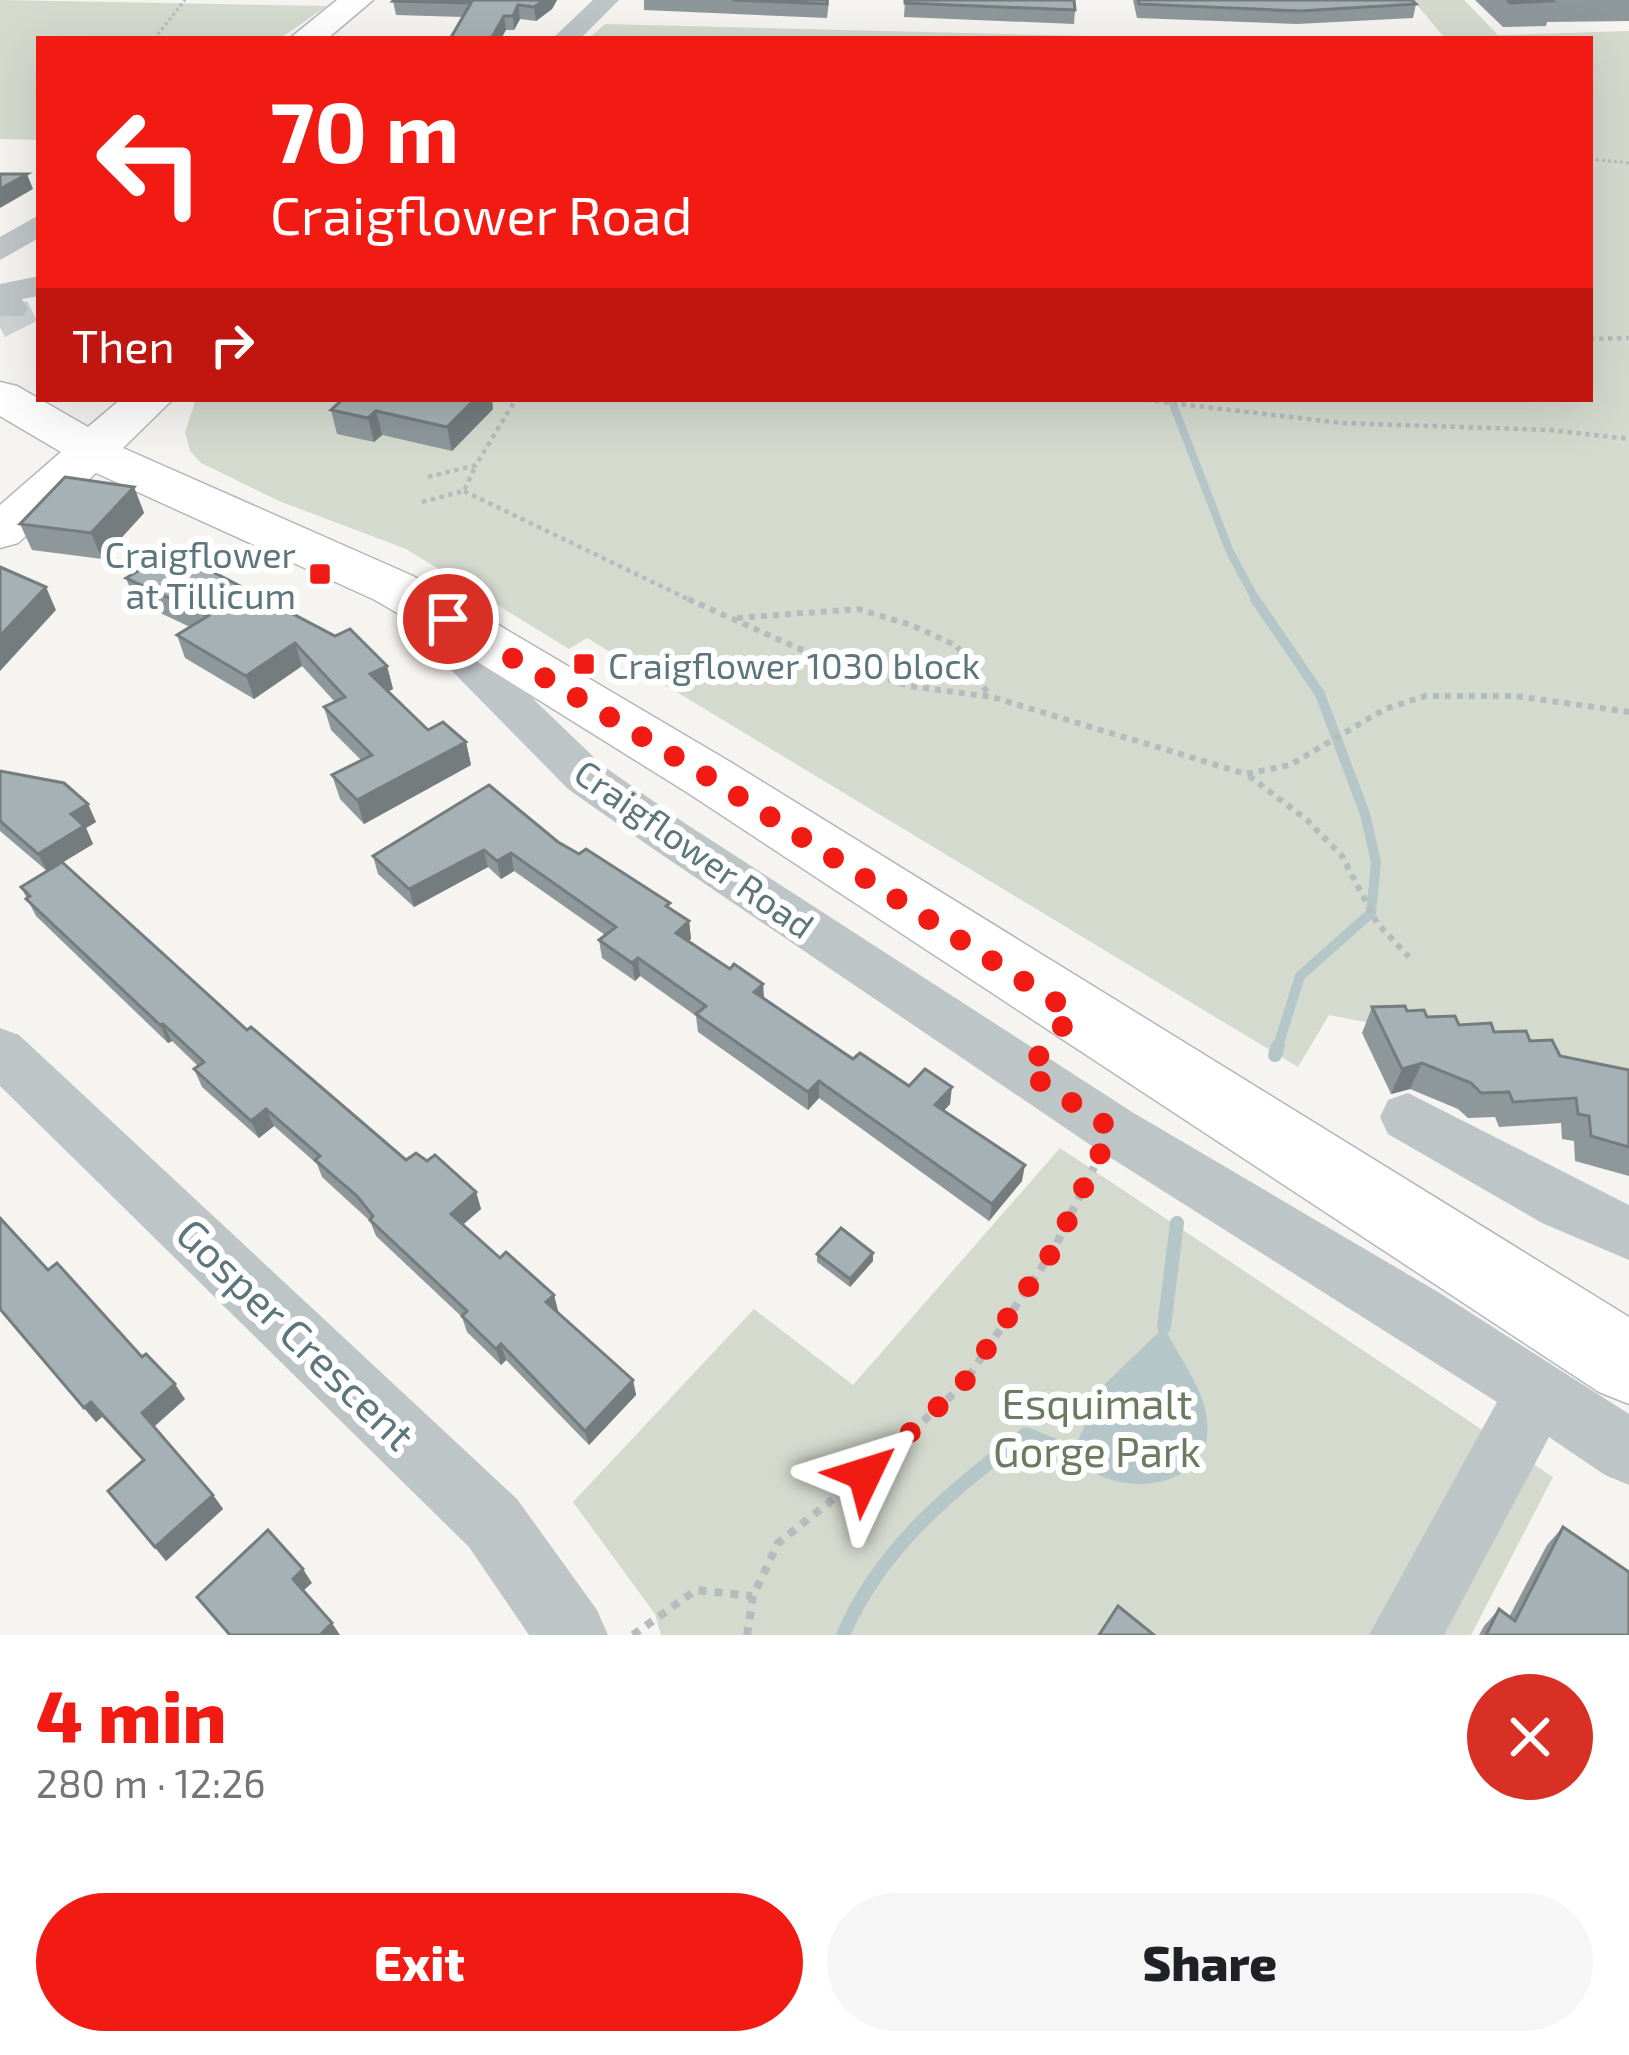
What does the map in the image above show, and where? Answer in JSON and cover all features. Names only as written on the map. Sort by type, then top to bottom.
[{"type":"main road","points":[[310,36],[357,0]]},
{"type":"main road","name":"Craigflower Road","points":[[0,397],[88,450],[394,588],[644,736],[1073,1013],[1618,1351]]},
{"type":"main road","points":[[0,532],[145,402]]},
{"type":"main road","points":[[168,402],[161,441],[165,462],[187,490],[225,512]]},
{"type":"street","points":[[568,36],[607,0]]},
{"type":"street","points":[[0,251],[36,226]]},
{"type":"street","points":[[19,326],[4,298],[9,292],[36,287]]},
{"type":"street","name":"Craigflower Road","points":[[394,588],[585,777],[1112,1129],[1629,1452]]},
{"type":"street","points":[[1026,1072],[1073,1013]]},
{"type":"street","name":"Gosper Crescent","points":[[0,1051],[493,1523],[572,1635]]},
{"type":"street","points":[[1408,1118],[1563,1204],[1629,1233]]},
{"type":"street","points":[[1405,1635],[1538,1392]]},
{"type":"path","points":[[156,36],[184,0]]},
{"type":"path","points":[[1593,160],[1629,163]]},
{"type":"path","points":[[1593,339],[1629,338]]},
{"type":"path","points":[[464,491],[514,402]]},
{"type":"path","points":[[1161,402],[1303,420],[1410,428],[1550,430],[1629,439]]},
{"type":"path","points":[[428,477],[476,465]]},
{"type":"path","points":[[422,502],[464,491],[809,653],[909,686],[992,697],[1246,773],[1307,820],[1342,856],[1377,923],[1409,957]]},
{"type":"path","points":[[729,618],[858,609],[911,625],[956,646],[979,686],[992,697]]},
{"type":"path","points":[[1246,773],[1287,768],[1410,698],[1531,700],[1629,712]]},
{"type":"path","points":[[747,1635],[752,1596],[778,1543],[915,1431],[963,1384],[1054,1249],[1112,1129]]},
{"type":"path","points":[[633,1635],[696,1590],[752,1596]]},
{"type":"green space","points":[[0,0],[327,6],[283,36],[36,36],[36,140],[0,139]]},
{"type":"green space","points":[[1413,0],[1464,0],[1498,35],[1629,31],[1629,1085],[1558,1059],[1329,1015],[1298,1067],[587,638],[569,649],[406,549],[279,501],[201,463],[190,451],[185,432],[195,402],[1593,402],[1593,36],[1443,36]]},
{"type":"green space","points":[[605,24],[1091,36],[591,36]]},
{"type":"green space","name":"Esquimalt Gorge Park","points":[[1060,1148],[1553,1477],[1471,1635],[661,1635],[655,1614],[573,1502],[754,1309],[853,1385]]},
{"type":"shaded area","points":[[1164,1327],[1201,1396],[1207,1420],[1205,1445],[1194,1463],[1177,1476],[1156,1483],[1109,1479],[1088,1469],[1072,1453],[1104,1385]]},
{"type":"building","points":[[544,0],[534,7],[518,5],[513,16],[504,16],[493,36],[452,36],[471,3],[393,1]]},
{"type":"building","points":[[732,0],[827,0],[827,4]]},
{"type":"building","points":[[1074,0],[1075,10],[905,3]]},
{"type":"building","points":[[1138,0],[1412,0],[1416,4],[1300,11],[1139,4]]},
{"type":"building","points":[[0,174],[27,174],[0,189]]},
{"type":"building","points":[[340,402],[472,402],[447,427],[376,411],[368,418],[331,410]]},
{"type":"building","points":[[65,477],[134,487],[91,533],[20,524]]},
{"type":"building","points":[[173,551],[335,636],[350,629],[387,666],[370,674],[428,730],[443,722],[466,742],[357,800],[332,775],[372,755],[324,707],[345,697],[295,643],[246,676],[177,635],[208,616],[126,578]]},
{"type":"building","points":[[0,567],[46,587],[0,636]]},
{"type":"building","points":[[0,771],[64,783],[88,804],[71,814],[84,826],[38,854],[0,821]]},
{"type":"building","points":[[489,785],[558,842],[579,854],[586,849],[670,903],[666,906],[689,921],[676,933],[730,969],[734,964],[763,984],[754,992],[853,1059],[860,1053],[909,1086],[925,1069],[952,1087],[935,1105],[1025,1165],[992,1204],[819,1081],[808,1092],[696,1014],[706,1006],[638,958],[632,963],[599,940],[616,927],[511,853],[497,861],[484,850],[409,889],[373,856]]},
{"type":"building","points":[[62,862],[247,1030],[251,1027],[406,1160],[416,1153],[427,1161],[435,1155],[476,1192],[451,1214],[500,1258],[506,1252],[554,1295],[546,1302],[633,1380],[585,1431],[501,1344],[496,1349],[462,1316],[467,1311],[370,1220],[373,1216],[357,1196],[315,1160],[320,1156],[266,1109],[251,1121],[194,1069],[204,1062],[26,899],[30,896],[21,887]]},
{"type":"building","points":[[1405,1006],[1407,1011],[1424,1010],[1427,1017],[1455,1016],[1459,1025],[1491,1023],[1494,1032],[1526,1031],[1530,1041],[1552,1040],[1560,1056],[1629,1070],[1629,1147],[1591,1136],[1589,1116],[1578,1114],[1576,1098],[1513,1102],[1509,1092],[1481,1093],[1471,1083],[1422,1063],[1402,1069],[1372,1007]]},
{"type":"building","points":[[0,1218],[48,1270],[57,1263],[142,1357],[146,1354],[175,1384],[142,1413],[213,1495],[155,1547],[108,1491],[144,1460],[91,1402],[84,1408],[0,1309]]},
{"type":"building","points":[[841,1228],[873,1253],[850,1279],[817,1254]]},
{"type":"building","points":[[1563,1527],[1629,1572],[1629,1635],[1486,1635],[1499,1609],[1515,1621]]},
{"type":"building","points":[[268,1530],[303,1569],[293,1579],[332,1623],[320,1635],[230,1635],[197,1597]]},
{"type":"building","points":[[1118,1606],[1154,1635],[1099,1635]]},
{"type":"waterway","points":[[1172,402],[1230,552],[1257,602]]},
{"type":"waterway","points":[[1257,602],[1320,694],[1365,814],[1376,862],[1371,913],[1300,976],[1277,1049]]},
{"type":"waterway","points":[[1275,1055],[1277,1049]]},
{"type":"waterway","points":[[1164,1327],[1177,1223]]},
{"type":"waterway","points":[[843,1635],[877,1574],[898,1548],[945,1499],[998,1455],[1026,1434],[1072,1453]]},
{"type":"tunnel","points":[[11,309],[21,329]]},
{"type":"place","name":"Craigflower at Tillicum","points":[[320,574]]},
{"type":"place","name":"Craigflower 1030 block","points":[[584,664]]},
{"type":"route","points":[[448,619],[710,778],[1073,1013],[1026,1072],[1112,1129],[1054,1249],[963,1384],[865,1474]]}]
